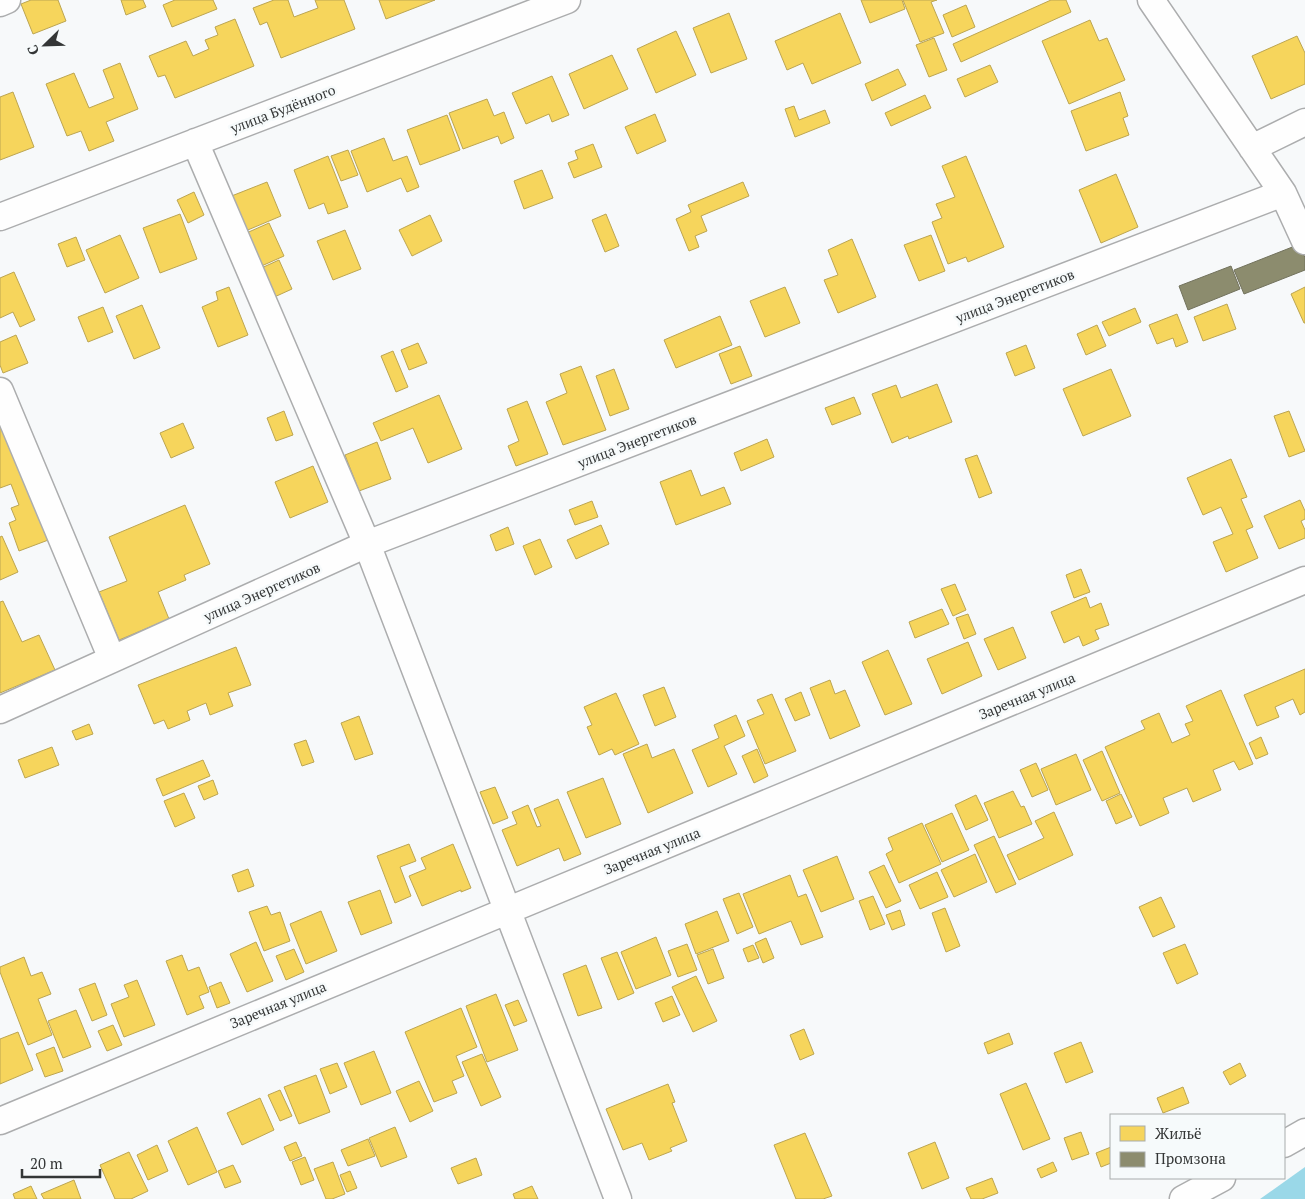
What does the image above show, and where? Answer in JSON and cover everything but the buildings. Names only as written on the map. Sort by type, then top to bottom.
[{"type":"street","points":[[0,3],[7,0]]},
{"type":"street","name":"улица Будённого","points":[[0,217],[566,0]]},
{"type":"street","points":[[1151,0],[1283,193],[1305,241]]},
{"type":"street","points":[[1252,148],[1305,122]]},
{"type":"street","points":[[195,142],[367,544],[618,1199]]},
{"type":"street","name":"улица Энергетиков","points":[[0,710],[367,544],[1283,193]]},
{"type":"street","points":[[0,391],[112,659]]},
{"type":"street","name":"Заречная улица","points":[[0,1121],[1305,580]]},
{"type":"street","points":[[1285,1143],[1305,1132]]},
{"type":"street","points":[[1183,1199],[1220,1179]]},
{"type":"water","points":[[1305,1167],[1305,1199],[1260,1199]]}]
